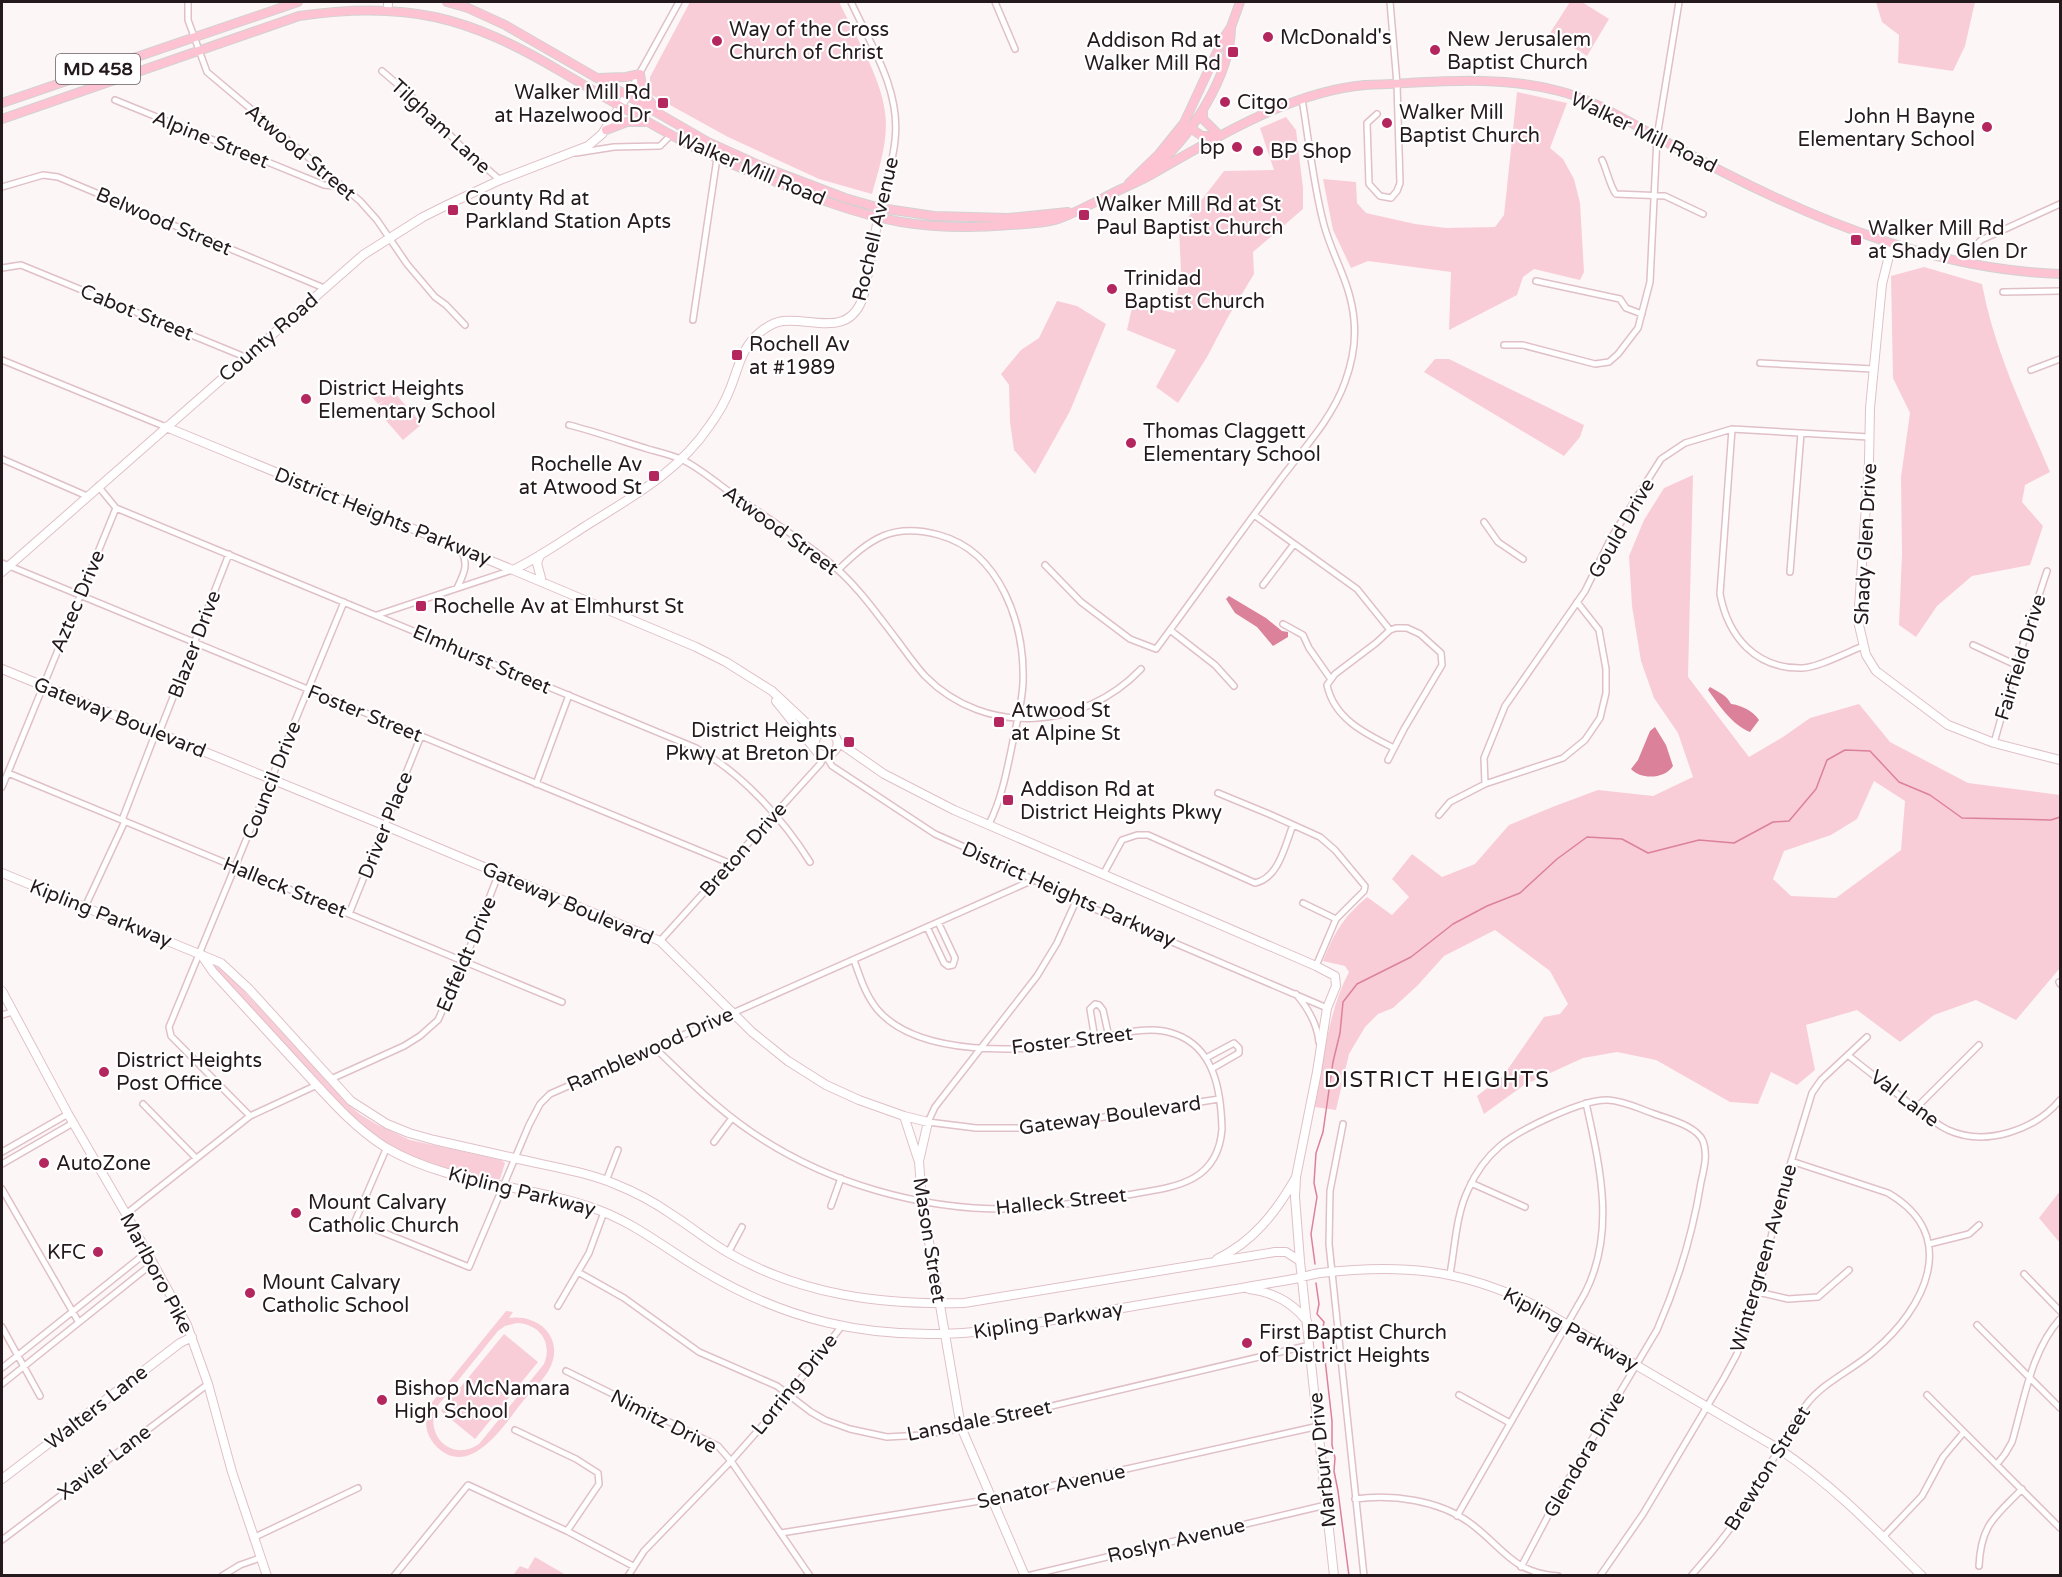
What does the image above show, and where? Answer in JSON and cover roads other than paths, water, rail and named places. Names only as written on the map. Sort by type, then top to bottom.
[{"type":"main road","name":"MD 458","points":[[2,103],[298,2]]},
{"type":"main road","name":"Walker Mill Road","points":[[447,2],[468,8],[505,25],[708,142],[761,166],[879,212]]},
{"type":"main road","points":[[466,2],[505,25]]},
{"type":"main road","points":[[1131,185],[1175,148],[1187,126],[1240,2]]},
{"type":"main road","name":"MD 458","points":[[2,119],[299,16],[321,10],[388,3]]},
{"type":"main road","name":"Walker Mill Road","points":[[388,3],[441,14],[477,26],[524,49],[671,135],[717,158],[803,192],[921,225],[984,227],[1055,220],[1131,185],[1220,136],[1302,99],[1348,86],[1476,81],[1532,85],[1590,101],[1751,186],[1892,244],[1968,264],[2024,272],[2061,274]]},
{"type":"main road","points":[[1187,126],[1203,110],[1215,87],[1231,41],[1231,27]]},
{"type":"main road","points":[[595,77],[606,79],[640,74],[643,92],[660,115]]},
{"type":"main road","points":[[1203,110],[1203,119],[1220,136]]},
{"type":"main road","points":[[606,130],[627,122],[651,123]]},
{"type":"main road","points":[[1187,126],[1202,136],[1220,136]]},
{"type":"street","points":[[188,2],[188,20],[200,50]]},
{"type":"street","points":[[627,96],[679,2]]},
{"type":"street","name":"Rochell Avenue","points":[[377,615],[513,570],[653,484],[682,459],[703,435],[729,392],[741,356],[758,334],[771,325],[784,321],[833,324],[848,318],[858,309],[864,294],[879,212],[896,139],[895,112],[885,76],[853,2]]},
{"type":"street","points":[[995,2],[1016,49]]},
{"type":"street","points":[[1377,114],[1367,123],[1370,184],[1380,196],[1391,198],[1400,183],[1390,2]]},
{"type":"street","points":[[1504,345],[1522,345],[1595,364],[1604,364],[1618,354],[1638,328],[1650,282],[1657,137],[1679,2]]},
{"type":"street","name":"Atwood Street","points":[[200,50],[207,72],[360,201],[390,237],[407,264],[435,297],[453,311],[465,325]]},
{"type":"street","name":"Tilgham Lane","points":[[382,72],[411,95],[464,149],[500,180]]},
{"type":"street","name":"County Road","points":[[2,572],[5,564],[87,496],[363,255],[423,217],[500,180],[588,146],[606,130],[627,96]]},
{"type":"street","points":[[1045,565],[1081,602],[1130,639],[1156,649],[1333,407],[1348,374],[1354,340],[1352,300],[1320,210],[1302,99]]},
{"type":"street","name":"Alpine Street","points":[[115,100],[324,186],[342,187]]},
{"type":"street","name":"County Road","points":[[570,154],[614,147],[660,146],[671,135]]},
{"type":"street","points":[[693,320],[717,158]]},
{"type":"street","points":[[1602,160],[1614,192],[1671,198],[1703,214]]},
{"type":"street","name":"Belwood Street","points":[[2,187],[43,175],[52,175],[324,288]]},
{"type":"street","points":[[1968,264],[1975,246],[1981,240],[2061,204]]},
{"type":"street","name":"Shady Glen Drive","points":[[1892,244],[1882,284],[1873,369],[1858,621],[1866,655],[1876,671],[1928,711],[1956,729],[1994,743],[2061,760]]},
{"type":"street","name":"Cabot Street","points":[[2,268],[21,265],[245,357]]},
{"type":"street","points":[[1536,281],[1620,299],[1632,312],[1642,314]]},
{"type":"street","points":[[2003,292],[2061,291]]},
{"type":"street","points":[[2031,370],[2061,359]]},
{"type":"street","name":"District Heights Parkway","points":[[2,360],[696,647],[726,662],[772,691],[818,734]]},
{"type":"street","points":[[1760,363],[1873,369]]},
{"type":"street","name":"Atwood Street","points":[[569,425],[682,459],[790,534],[838,570],[868,602],[918,668],[933,684],[966,704],[1018,719],[1056,717],[1082,709],[1120,689],[1141,669]]},
{"type":"street","points":[[1732,429],[1720,594],[1730,627],[1751,652],[1778,665],[1803,668],[1836,658],[1863,645]]},
{"type":"street","name":"Gould Drive","points":[[1485,783],[1484,758],[1505,706],[1585,591],[1611,538],[1661,459],[1685,443],[1732,429],[1869,437]]},
{"type":"street","points":[[1790,572],[1800,433]]},
{"type":"street","points":[[2,459],[87,496]]},
{"type":"street","points":[[98,486],[116,508]]},
{"type":"street","name":"Elmhurst Street","points":[[116,508],[696,748],[733,773],[794,837],[810,862]]},
{"type":"street","name":"Aztec Drive","points":[[2,788],[116,508]]},
{"type":"street","points":[[1254,516],[1357,589],[1390,630]]},
{"type":"street","points":[[1484,522],[1498,542],[1523,559]]},
{"type":"street","points":[[838,570],[872,540],[904,532],[923,532],[947,537],[974,552],[997,579],[1014,617],[1023,681],[1018,719],[999,804],[989,824]]},
{"type":"street","points":[[1263,585],[1294,544]]},
{"type":"street","points":[[457,588],[465,569],[466,558],[460,548]]},
{"type":"street","name":"Blazer Drive","points":[[85,907],[123,820],[229,554]]},
{"type":"street","points":[[540,555],[537,565],[542,582]]},
{"type":"street","name":"Foster Street","points":[[5,564],[729,863]]},
{"type":"street","name":"Fairfield Drive","points":[[1994,743],[2016,665],[2047,571]]},
{"type":"street","name":"Council Drive","points":[[250,1116],[171,1035],[170,1025],[344,602]]},
{"type":"street","points":[[1439,815],[1450,802],[1485,783],[1563,758],[1585,740],[1600,718],[1606,693],[1606,669],[1599,630],[1578,602]]},
{"type":"street","points":[[1283,624],[1303,635],[1309,648],[1330,678]]},
{"type":"street","points":[[1388,760],[1443,662],[1441,653],[1415,631],[1403,628],[1390,630],[1330,678],[1327,685],[1328,691],[1347,721],[1394,748]]},
{"type":"street","points":[[1170,630],[1215,665],[1234,686]]},
{"type":"street","points":[[1973,645],[2016,665]]},
{"type":"street","name":"Gateway Boulevard","points":[[2,669],[272,778],[660,941],[763,1042],[810,1075],[859,1100],[904,1116],[928,1122],[993,1129],[1034,1128],[1219,1099]]},
{"type":"street","name":"District Heights Parkway","points":[[758,683],[814,747]]},
{"type":"street","points":[[536,784],[569,695]]},
{"type":"street","points":[[828,732],[835,735],[838,742],[835,752],[824,756],[814,747],[814,740],[818,734],[828,732]]},
{"type":"street","name":"Driver Place","points":[[349,914],[421,736]]},
{"type":"street","name":"District Heights Parkway","points":[[838,742],[884,774],[909,788],[1335,976]]},
{"type":"street","name":"District Heights Parkway","points":[[824,756],[832,766],[921,827],[1076,901],[1327,1008]]},
{"type":"street","name":"Breton Drive","points":[[660,941],[824,756]]},
{"type":"street","name":"Halleck Street","points":[[8,772],[562,1002]]},
{"type":"street","points":[[1218,793],[1293,825],[1326,842],[1365,886],[1364,891],[1336,919],[1316,966]]},
{"type":"street","points":[[1104,873],[1122,840],[1148,835],[1255,883],[1263,881],[1274,869],[1293,825]]},
{"type":"street","name":"Kipling Parkway","points":[[2,873],[221,963],[331,1079],[364,1110],[396,1129],[606,1181],[645,1198],[728,1253],[758,1268],[834,1294],[872,1300],[940,1303],[993,1299],[1282,1252],[1292,1254],[1300,1261]]},
{"type":"street","name":"Edfeldt Drive","points":[[331,1079],[404,1046],[420,1036],[441,1016],[499,873]]},
{"type":"street","name":"Ramblewood Drive","points":[[387,1148],[355,1221],[469,1267],[514,1158],[536,1110],[546,1096],[1033,880]]},
{"type":"street","name":"Mason Street","points":[[1026,1575],[961,1427],[922,1202],[919,1161],[928,1122],[935,1107],[1047,961],[1076,901]]},
{"type":"street","points":[[1303,903],[1336,919]]},
{"type":"street","points":[[927,927],[944,963],[948,966],[953,965],[955,958],[938,922]]},
{"type":"street","name":"Kipling Parkway","points":[[200,953],[213,972],[317,1085],[357,1126],[387,1148],[438,1170],[562,1198],[604,1212],[636,1227],[699,1269],[749,1296],[783,1310],[841,1327],[889,1332],[944,1333],[1004,1328],[1331,1272],[1395,1268],[1450,1274],[1504,1291],[1566,1323],[1779,1449],[1826,1483],[1922,1575]]},
{"type":"street","name":"Foster Street","points":[[854,960],[869,998],[890,1021],[907,1030],[938,1041],[981,1048],[1035,1048],[1152,1030],[1168,1031],[1188,1040],[1206,1058],[1213,1068],[1219,1099]]},
{"type":"street","name":"Marbury Drive","points":[[1334,1575],[1300,1261],[1296,1177],[1327,1008],[1336,986],[1335,976]]},
{"type":"street","name":"Marlboro Pike","points":[[2,991],[192,1337],[253,1538],[267,1575]]},
{"type":"street","name":"Marbury Drive","points":[[1295,993],[1308,1010],[1318,1031],[1319,1059]]},
{"type":"street","points":[[1095,1039],[1090,1009],[1095,1004],[1103,1010],[1108,1037]]},
{"type":"street","points":[[2,1015],[12,1012]]},
{"type":"street","name":"Wintergreen Avenue","points":[[1600,1575],[1639,1520],[1737,1354],[1758,1292],[1791,1161],[1812,1093],[1821,1080],[1867,1037]]},
{"type":"street","points":[[1206,1058],[1234,1043],[1239,1048],[1239,1053],[1213,1068]]},
{"type":"street","points":[[1916,1108],[1979,1045]]},
{"type":"street","name":"Halleck Street","points":[[655,1048],[732,1118],[783,1151],[841,1179],[878,1191],[922,1202],[986,1208],[1042,1207],[1147,1192],[1186,1183],[1204,1170],[1217,1151],[1222,1129],[1219,1099]]},
{"type":"street","name":"Val Lane","points":[[1849,1056],[1916,1108],[1947,1129],[1958,1133],[1983,1136],[2025,1128],[2041,1118],[2061,1100]]},
{"type":"street","points":[[126,1214],[250,1116],[317,1085]]},
{"type":"street","name":"Glendora Drive","points":[[1450,1274],[1467,1192],[1489,1158],[1510,1138],[1586,1103],[1608,1100],[1629,1105],[1690,1129],[1701,1137],[1704,1144],[1704,1166],[1698,1200],[1683,1263],[1657,1330],[1559,1495],[1521,1567]]},
{"type":"street","points":[[1457,1516],[1593,1277],[1599,1261],[1603,1215],[1600,1174],[1586,1103]]},
{"type":"street","points":[[143,1104],[196,1158]]},
{"type":"street","points":[[2,1152],[68,1114]]},
{"type":"street","points":[[904,1116],[919,1161]]},
{"type":"street","points":[[714,1142],[732,1118]]},
{"type":"street","points":[[2,1164],[73,1123]]},
{"type":"street","name":"Marbury Drive","points":[[1343,1124],[1330,1191],[1328,1228],[1364,1575]]},
{"type":"street","name":"Kipling Parkway","points":[[606,1181],[618,1150]]},
{"type":"street","name":"Brewton Street","points":[[1691,1575],[1734,1522],[1809,1401],[1877,1349],[1913,1306],[1927,1280],[1930,1266],[1929,1244],[1924,1230],[1915,1217],[1891,1195],[1791,1161]]},
{"type":"street","points":[[1209,1263],[1233,1251],[1257,1232],[1274,1212],[1296,1177]]},
{"type":"street","points":[[831,1206],[841,1179]]},
{"type":"street","points":[[1471,1183],[1525,1207]]},
{"type":"street","points":[[2,1189],[78,1322]]},
{"type":"street","points":[[558,1306],[589,1253],[604,1212]]},
{"type":"street","points":[[1929,1244],[1969,1234],[1979,1225]]},
{"type":"street","points":[[728,1253],[742,1227]]},
{"type":"street","points":[[2,1368],[147,1252]]},
{"type":"street","points":[[2,1384],[153,1263]]},
{"type":"street","points":[[1758,1292],[1788,1299],[1818,1297],[1848,1270]]},
{"type":"street","name":"Lansdale Street","points":[[578,1272],[624,1298],[699,1352],[777,1386],[825,1420],[887,1437],[922,1435],[961,1427],[1310,1345]]},
{"type":"street","points":[[2024,1274],[2061,1311]]},
{"type":"street","points":[[1238,1288],[1275,1295],[1295,1308],[1307,1321]]},
{"type":"street","points":[[1996,1464],[2006,1454],[2012,1442],[2045,1339],[2061,1319]]},
{"type":"street","points":[[1977,1325],[2061,1408]]},
{"type":"street","points":[[2,1327],[40,1396]]},
{"type":"street","name":"Lorring Drive","points":[[628,1575],[633,1566],[679,1513],[731,1461],[789,1395],[841,1327]]},
{"type":"street","name":"Walters Lane","points":[[2,1479],[180,1343],[192,1337]]},
{"type":"street","name":"Nimitz Drive","points":[[566,1371],[718,1446],[731,1461],[810,1575]]},
{"type":"street","name":"Xavier Lane","points":[[2,1540],[208,1384]]},
{"type":"street","points":[[1459,1395],[1510,1423]]},
{"type":"street","points":[[1927,1395],[2061,1528]]},
{"type":"street","name":"Senator Avenue","points":[[781,1533],[992,1500],[1319,1426]]},
{"type":"street","points":[[515,1430],[593,1468],[598,1474],[599,1484],[567,1531]]},
{"type":"street","points":[[1883,1537],[1922,1496],[1943,1457],[1964,1432]]},
{"type":"street","points":[[394,1575],[468,1485],[567,1531],[633,1566]]},
{"type":"street","points":[[253,1538],[358,1488]]},
{"type":"street","points":[[1979,1566],[1982,1540],[1987,1526],[2022,1490]]},
{"type":"street","points":[[1355,1500],[1383,1497],[1408,1499],[1457,1516],[1469,1523],[1521,1567],[1544,1575],[1558,1575]]},
{"type":"street","name":"Roslyn Avenue","points":[[1026,1575],[1326,1505]]},
{"type":"street","points":[[222,1575],[240,1564],[260,1558]]},
{"type":"waterway","points":[[1315,1264],[1311,1234],[1317,1197],[1314,1183],[1316,1153],[1323,1132],[1343,1002],[1357,984],[1411,957],[1453,924],[1487,906],[1520,893],[1557,859],[1587,837],[1622,839],[1648,853],[1699,840],[1734,843],[1773,822],[1789,821],[1816,789],[1827,760],[1845,750],[1870,751],[1899,782],[1930,795],[1962,818],[2051,820],[2060,817]]},
{"type":"waterway","points":[[1316,1283],[1319,1304],[1317,1314],[1324,1322],[1322,1333],[1332,1421],[1334,1471],[1349,1576]]},
{"type":"place","name":"McDonald's","points":[[1268,37]]},
{"type":"place","name":"Way of the Cross Church of Christ","points":[[717,41]]},
{"type":"place","name":"New Jerusalem Baptist Church","points":[[1435,50]]},
{"type":"place","name":"Addison Rd at Walker Mill Rd","points":[[1233,52]]},
{"type":"place","name":"Citgo","points":[[1225,102]]},
{"type":"place","name":"Walker Mill Rd at Hazelwood Dr","points":[[663,103]]},
{"type":"place","name":"Walker Mill Baptist Church","points":[[1387,123]]},
{"type":"place","name":"John H Bayne Elementary School","points":[[1987,127]]},
{"type":"place","name":"bp","points":[[1237,147]]},
{"type":"place","name":"BP Shop","points":[[1258,151]]},
{"type":"place","name":"County Rd at Parkland Station Apts","points":[[453,210]]},
{"type":"place","name":"Walker Mill Rd at St Paul Baptist Church","points":[[1084,215]]},
{"type":"place","name":"Walker Mill Rd at Shady Glen Dr","points":[[1856,240]]},
{"type":"place","name":"Trinidad Baptist Church","points":[[1112,289]]},
{"type":"place","name":"Rochell Av at #1989","points":[[737,355]]},
{"type":"place","name":"District Heights Elementary School","points":[[306,399]]},
{"type":"place","name":"Thomas Claggett Elementary School","points":[[1131,443]]},
{"type":"place","name":"Rochelle Av at Atwood St","points":[[654,476]]},
{"type":"place","name":"Rochelle Av at Elmhurst St","points":[[421,606]]},
{"type":"place","name":"Atwood St at Alpine St","points":[[999,722]]},
{"type":"place","name":"District Heights Pkwy at Breton Dr","points":[[849,742]]},
{"type":"place","name":"Addison Rd at District Heights Pkwy","points":[[1008,800]]},
{"type":"place","name":"District Heights Post Office","points":[[104,1072]]},
{"type":"place","name":"AutoZone","points":[[44,1163]]},
{"type":"place","name":"Mount Calvary Catholic Church","points":[[296,1213]]},
{"type":"place","name":"KFC","points":[[98,1252]]},
{"type":"place","name":"Mount Calvary Catholic School","points":[[250,1293]]},
{"type":"place","name":"First Baptist Church of District Heights","points":[[1247,1343]]},
{"type":"place","name":"Bishop McNamara High School","points":[[382,1400]]},
{"type":"district","name":"DISTRICT HEIGHTS","points":[[1437,1079]]}]
